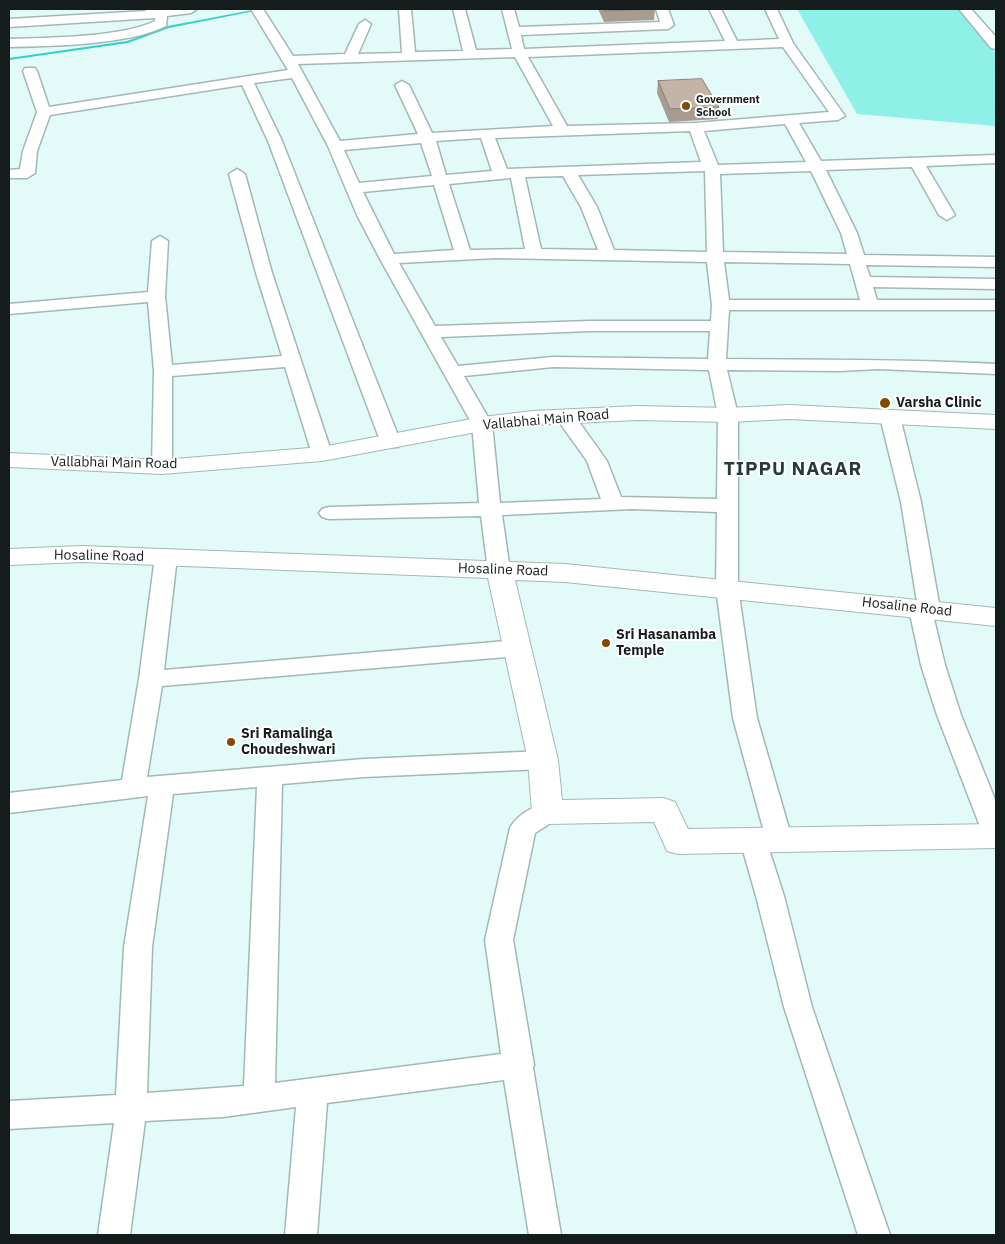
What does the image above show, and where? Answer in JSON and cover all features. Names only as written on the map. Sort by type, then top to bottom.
[{"type":"street","points":[[9,23],[192,9]]},
{"type":"street","points":[[405,9],[409,57]]},
{"type":"street","points":[[459,9],[471,55]]},
{"type":"street","points":[[508,9],[519,54],[562,130]]},
{"type":"street","points":[[662,9],[681,47]]},
{"type":"street","points":[[715,9],[733,45]]},
{"type":"street","points":[[335,146],[486,133],[695,127],[838,116],[787,43],[771,9]]},
{"type":"street","points":[[965,9],[996,45]]},
{"type":"street","points":[[9,43],[108,35],[151,29],[162,23],[155,12]]},
{"type":"street","points":[[259,13],[292,67],[335,146],[353,188],[388,258],[482,424],[500,570],[544,760],[548,812]]},
{"type":"street","points":[[579,15],[583,28]]},
{"type":"street","points":[[349,59],[365,24]]},
{"type":"street","points":[[514,31],[668,24]]},
{"type":"street","points":[[44,112],[246,80],[292,67],[349,59],[787,43]]},
{"type":"street","points":[[9,174],[27,172],[30,151],[44,112],[30,71]]},
{"type":"street","points":[[246,80],[275,141],[391,443]]},
{"type":"street","points":[[402,85],[427,137],[442,180],[462,254]]},
{"type":"street","points":[[790,120],[817,167],[849,232],[870,305]]},
{"type":"street","points":[[695,127],[712,168],[715,258],[721,305],[717,364],[728,415],[729,506],[727,588],[745,718],[766,839],[770,896],[798,1007],[874,1235]]},
{"type":"street","points":[[486,133],[509,174],[534,254]]},
{"type":"street","points":[[353,188],[509,174],[817,167],[996,159]]},
{"type":"street","points":[[916,162],[930,182],[948,215]]},
{"type":"street","points":[[568,172],[589,207],[608,255]]},
{"type":"street","points":[[237,174],[264,273],[322,454]]},
{"type":"street","points":[[160,241],[156,296],[163,371],[162,467]]},
{"type":"street","points":[[388,258],[462,254],[534,254],[996,262]]},
{"type":"street","points":[[864,282],[996,284]]},
{"type":"street","points":[[9,309],[156,296]]},
{"type":"street","points":[[721,305],[996,305]]},
{"type":"street","points":[[429,332],[590,326],[721,326]]},
{"type":"street","points":[[163,371],[292,361]]},
{"type":"street","points":[[452,372],[553,362],[840,366],[878,364],[996,368]]},
{"type":"street","name":"Vallabhai Main Road","points":[[9,460],[162,467],[322,454],[391,443],[482,424],[565,416],[637,413],[728,415],[790,412],[996,422]]},
{"type":"street","points":[[565,416],[597,461],[613,504]]},
{"type":"street","points":[[545,1235],[532,1168],[500,940],[523,828],[548,812],[664,810],[678,842],[996,835],[949,715],[933,665],[911,502],[890,417]]},
{"type":"street","points":[[329,513],[491,509],[632,502],[729,506]]},
{"type":"street","name":"Hosaline Road","points":[[9,558],[82,554],[564,573],[727,588],[996,617]]},
{"type":"street","points":[[133,788],[151,679],[166,558]]},
{"type":"street","points":[[151,679],[403,656],[518,648]]},
{"type":"street","points":[[9,803],[162,785],[364,768],[544,760]]},
{"type":"street","points":[[258,1098],[270,776]]},
{"type":"street","points":[[114,1235],[130,1108],[138,947],[162,785]]},
{"type":"street","points":[[9,1115],[223,1103],[518,1065]]},
{"type":"street","points":[[301,1235],[313,1090]]},
{"type":"shaded area","points":[[797,9],[958,9],[977,27],[996,54],[996,126],[857,114]]},
{"type":"building","points":[[604,9],[655,9],[605,11]]},
{"type":"building","points":[[702,79],[719,107],[670,109],[658,81]]},
{"type":"waterway","points":[[9,59],[128,42],[168,27],[263,9]]},
{"type":"place","name":"Government School","points":[[686,106]]},
{"type":"place","name":"Varsha Clinic","points":[[885,403]]},
{"type":"place","name":"Sri Hasanamba Temple","points":[[606,643]]},
{"type":"place","name":"Sri Ramalinga Choudeshwari","points":[[231,742]]},
{"type":"district","name":"TIPPU NAGAR","points":[[793,470]]}]
